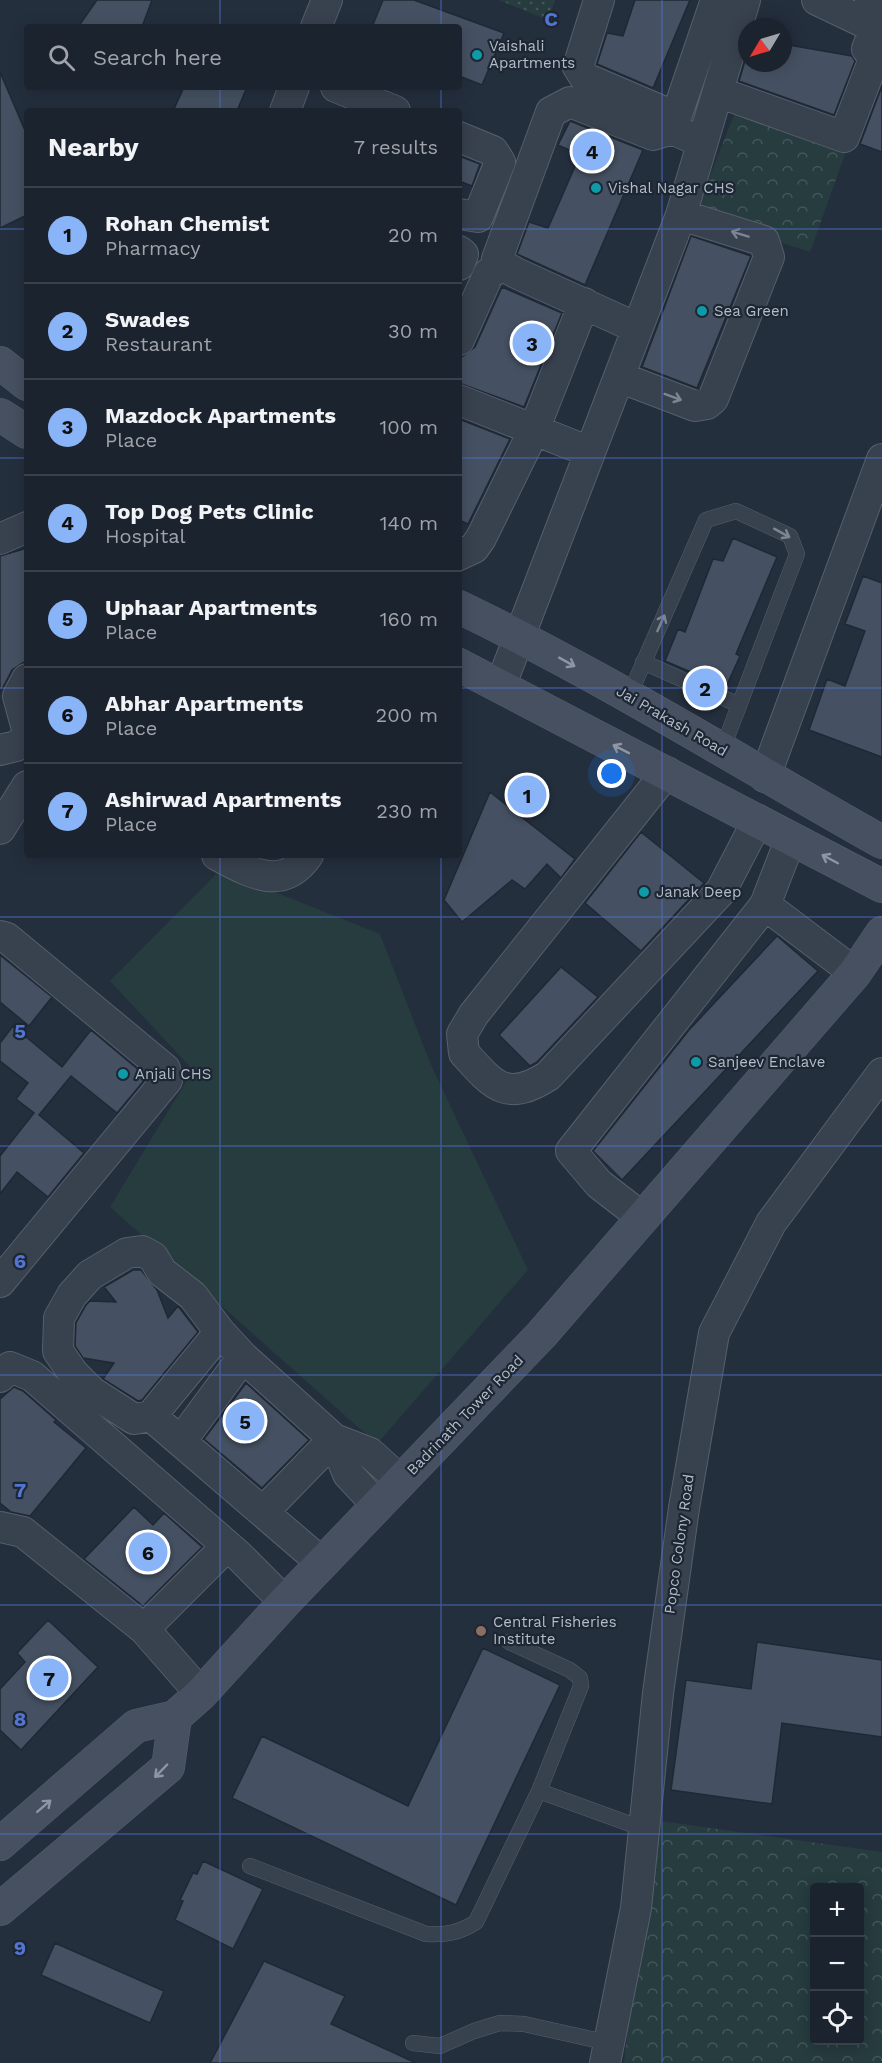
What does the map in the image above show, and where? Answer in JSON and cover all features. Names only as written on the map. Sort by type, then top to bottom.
[{"type":"street","points":[[317,24],[327,0]]},
{"type":"street","points":[[599,0],[578,67],[580,91],[570,102],[551,112],[497,259],[504,266],[638,328]]},
{"type":"street","points":[[672,129],[716,0]]},
{"type":"street","points":[[500,687],[681,215],[745,0]]},
{"type":"street","points":[[718,93],[841,138],[846,135],[875,25],[818,0]]},
{"type":"street","points":[[286,108],[293,90]]},
{"type":"street","points":[[343,90],[388,108]]},
{"type":"street","points":[[580,91],[653,135],[672,129],[704,142]]},
{"type":"street","points":[[462,138],[493,151],[500,162],[478,217],[462,214]]},
{"type":"street","points":[[619,377],[695,406],[707,404],[714,399],[769,257],[764,241],[681,215]]},
{"type":"street","points":[[462,333],[489,273],[504,266]]},
{"type":"street","points":[[462,554],[474,548],[481,538],[534,430],[584,303]]},
{"type":"street","points":[[462,401],[590,452]]},
{"type":"street","points":[[0,415],[24,430]]},
{"type":"street","points":[[765,777],[882,459]]},
{"type":"street","points":[[0,539],[24,528]]},
{"type":"street","name":"Jai Prakash Road","points":[[462,608],[521,637],[629,696],[765,777],[882,842]]},
{"type":"street","points":[[462,667],[882,886]]},
{"type":"street","points":[[24,685],[18,696],[24,718]]},
{"type":"street","points":[[0,750],[16,746],[24,740]]},
{"type":"street","points":[[667,772],[474,1014],[462,1034],[464,1053],[499,1086],[513,1091],[526,1089],[548,1076],[721,891],[758,820]]},
{"type":"street","points":[[0,829],[24,791]]},
{"type":"street","points":[[643,1218],[599,1184],[571,1151],[765,905],[791,838]]},
{"type":"street","points":[[223,858],[253,873],[280,877],[301,865],[306,858]]},
{"type":"street","points":[[765,905],[855,973]]},
{"type":"street","name":"Badrinath Tower Road","points":[[0,1844],[136,1726],[175,1717],[201,1694],[285,1602],[542,1334],[855,973],[882,933]]},
{"type":"street","points":[[0,936],[7,938],[165,1069],[167,1080],[0,1282]]},
{"type":"street","name":"Popco Colony Road","points":[[607,2053],[636,1908],[658,1693],[680,1531],[714,1333],[771,1223],[882,1073]]},
{"type":"street","points":[[220,1332],[152,1416],[134,1419],[92,1392],[73,1372],[58,1351],[59,1318],[72,1295],[90,1275],[127,1253],[142,1251],[153,1257],[162,1272],[193,1296],[220,1332],[243,1357],[334,1439],[370,1453],[401,1481]]},
{"type":"street","points":[[181,1441],[243,1357]]},
{"type":"street","points":[[0,1377],[10,1367],[32,1376],[227,1546],[285,1602]]},
{"type":"street","points":[[152,1416],[322,1563]]},
{"type":"street","points":[[334,1439],[348,1474],[378,1506]]},
{"type":"street","points":[[263,1512],[334,1439]]},
{"type":"street","points":[[0,1527],[23,1532],[144,1629],[201,1694]]},
{"type":"street","points":[[144,1629],[227,1546]]},
{"type":"street","points":[[0,1909],[168,1767],[175,1717]]},
{"type":"lane","points":[[629,696],[706,520],[736,511],[790,536],[797,554],[722,750]]},
{"type":"lane","points":[[643,662],[738,704]]},
{"type":"lane","points":[[250,1866],[426,1934],[445,1935],[461,1931],[476,1922],[539,1791],[581,1686],[580,1678],[570,1670],[509,1642]]},
{"type":"lane","points":[[539,1791],[644,1829]]},
{"type":"lane","points":[[413,2043],[441,2046],[474,2031],[500,2023],[524,2024],[607,2053]]},
{"type":"green space","points":[[499,0],[555,0],[548,20]]},
{"type":"green space","points":[[740,100],[849,143],[810,252],[695,214]]},
{"type":"green space","points":[[220,870],[380,934],[431,1065],[528,1270],[377,1444],[110,1207],[193,1070],[110,981]]},
{"type":"green space","points":[[653,1820],[882,1852],[882,2063],[624,2063]]},
{"type":"building","points":[[97,0],[152,0],[143,24],[80,24]]},
{"type":"building","name":"Vaishali Apartments","points":[[383,0],[414,0],[504,33],[482,85],[462,77],[462,24],[373,24]]},
{"type":"building","points":[[635,0],[690,0],[653,88],[597,64],[607,33],[623,36]]},
{"type":"building","points":[[792,46],[852,56],[855,61],[834,115],[739,81],[742,72],[792,72]]},
{"type":"building","points":[[0,72],[24,128],[24,216],[0,228]]},
{"type":"building","points":[[882,86],[882,152],[860,144]]},
{"type":"building","points":[[183,90],[246,90],[238,108],[174,108]]},
{"type":"building","name":"Vishal Nagar CHS","points":[[570,121],[643,150],[585,285],[517,254],[529,222],[548,228],[580,155],[558,145]]},
{"type":"building","points":[[462,157],[480,164],[472,186],[462,182]]},
{"type":"building","name":"Sea Green","points":[[691,236],[751,256],[697,388],[642,367]]},
{"type":"building","points":[[502,287],[562,313],[524,407],[462,384],[462,357],[475,347]]},
{"type":"building","points":[[462,420],[510,439],[468,524],[462,521]]},
{"type":"building","points":[[733,538],[777,557],[736,654],[740,656],[726,687],[665,661],[678,629],[685,632],[713,559],[723,561]]},
{"type":"building","points":[[24,549],[24,662],[12,670],[0,693],[0,556]]},
{"type":"building","points":[[863,576],[882,583],[882,757],[809,730],[827,679],[845,686],[865,631],[845,624]]},
{"type":"building","points":[[490,792],[575,859],[561,878],[547,864],[525,889],[512,880],[462,922],[444,900]]},
{"type":"building","name":"Janak Deep","points":[[641,832],[704,883],[641,951],[585,903]]},
{"type":"building","name":"Sanjeev Enclave","points":[[777,936],[818,971],[622,1180],[593,1151],[689,1030]]},
{"type":"building","points":[[0,955],[52,997],[29,1026],[0,1002]]},
{"type":"building","points":[[561,967],[598,997],[537,1062],[530,1066],[499,1035]]},
{"type":"building","name":"Anjali CHS","points":[[13,1026],[62,1067],[91,1030],[147,1077],[117,1113],[71,1076],[39,1115],[84,1153],[48,1197],[17,1172],[0,1194],[0,1156],[34,1113],[16,1099],[28,1083],[0,1061],[0,1043]]},
{"type":"building","points":[[133,1270],[141,1270],[157,1290],[168,1318],[178,1306],[198,1332],[142,1400],[138,1401],[103,1379],[114,1363],[83,1358],[75,1346],[76,1323],[86,1305],[90,1301],[116,1302],[104,1287]]},
{"type":"building","points":[[246,1383],[309,1440],[262,1488],[204,1439]]},
{"type":"building","points":[[14,1387],[23,1391],[56,1420],[54,1422],[86,1448],[30,1516],[11,1512],[0,1503],[0,1399]]},
{"type":"building","points":[[134,1507],[153,1525],[164,1513],[202,1547],[143,1606],[84,1559]]},
{"type":"building","points":[[48,1620],[98,1667],[21,1750],[0,1730],[0,1689],[25,1662],[17,1653]]},
{"type":"building","points":[[757,1642],[882,1660],[882,1737],[782,1723],[772,1804],[671,1790],[686,1680],[751,1689]]},
{"type":"building","points":[[483,1648],[560,1685],[456,1905],[232,1798],[262,1736],[408,1806]]},
{"type":"building","points":[[203,1861],[263,1889],[233,1949],[175,1920],[183,1901],[180,1900],[193,1873],[197,1874]]},
{"type":"building","points":[[55,1943],[164,1991],[150,2023],[41,1975]]},
{"type":"building","points":[[264,1961],[345,1996],[331,2024],[416,2063],[210,2063]]},
{"type":"place","name":"Vaishali Apartments","points":[[477,55]]},
{"type":"place","name":"Top Dog Pets Clinic","points":[[592,151]]},
{"type":"place","name":"Vishal Nagar CHS","points":[[596,188]]},
{"type":"place","name":"Sea Green","points":[[702,311]]},
{"type":"place","name":"Mazdock Apartments","points":[[532,343]]},
{"type":"place","name":"Swades","points":[[705,688]]},
{"type":"place","name":"Rohan Chemist","points":[[527,795]]},
{"type":"place","name":"Janak Deep","points":[[644,892]]},
{"type":"place","name":"Sanjeev Enclave","points":[[696,1062]]},
{"type":"place","name":"Anjali CHS","points":[[123,1074]]},
{"type":"place","name":"Uphaar Apartments","points":[[245,1421]]},
{"type":"place","name":"Abhar Apartments","points":[[148,1552]]},
{"type":"place","name":"Central Fisheries Institute","points":[[481,1631]]},
{"type":"place","name":"Ashirwad Apartments","points":[[49,1678]]}]
